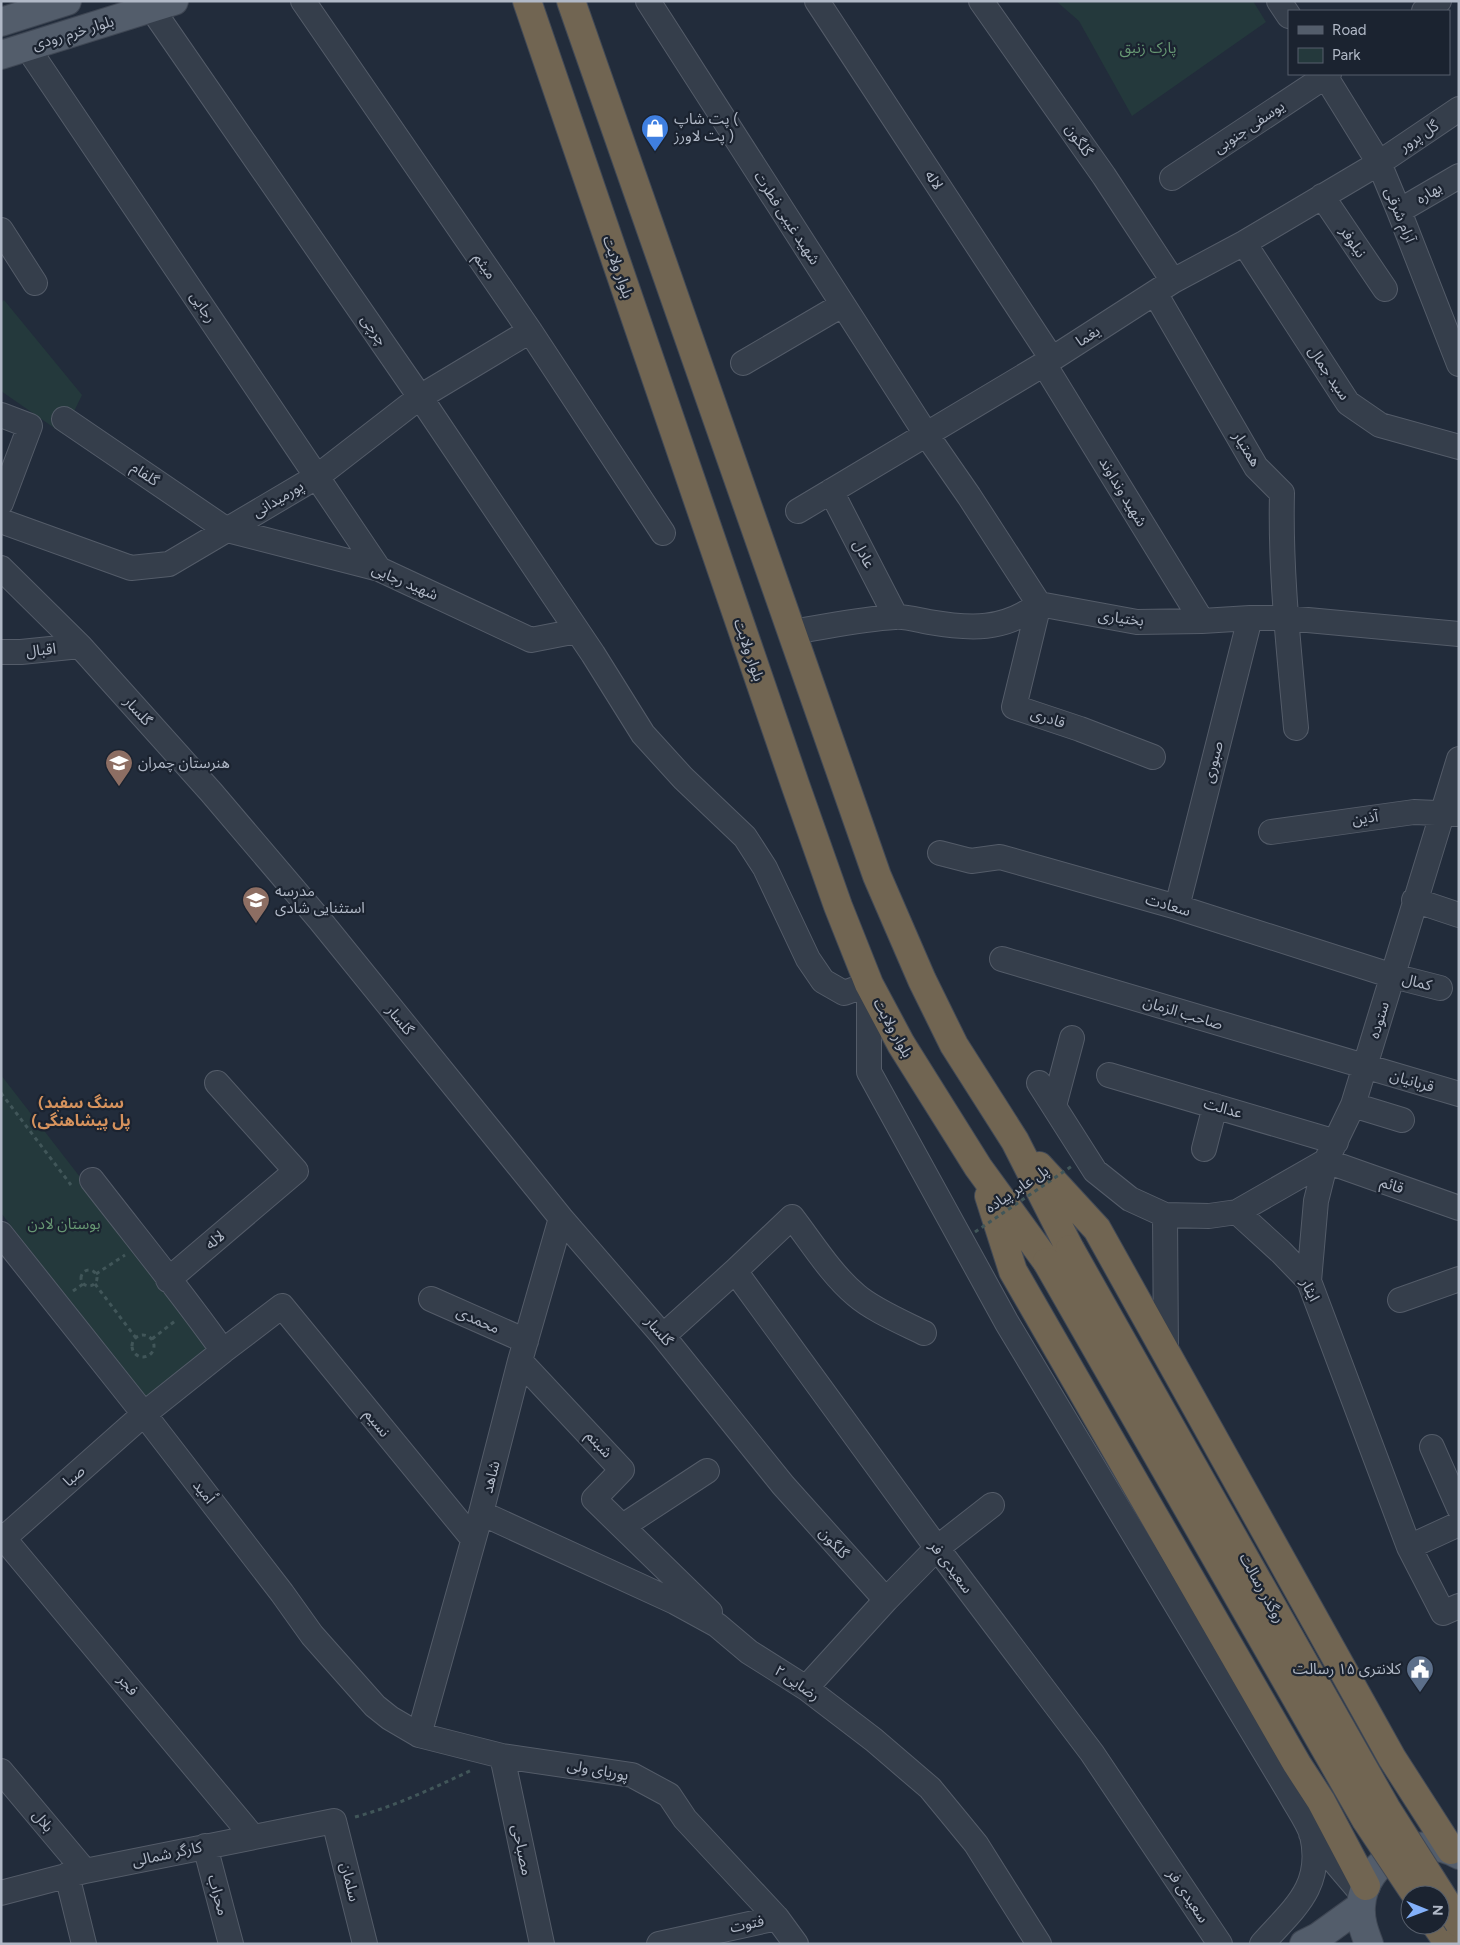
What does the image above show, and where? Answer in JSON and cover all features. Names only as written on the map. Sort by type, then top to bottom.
[{"type":"highway","name":"بلوار ولایت","points":[[527,1],[798,793],[838,906],[869,984],[901,1044],[978,1167],[1047,1262]]},
{"type":"highway","points":[[571,1],[877,876],[922,980],[954,1045],[1016,1141],[1097,1229],[1392,1758],[1455,1853]]},
{"type":"highway","name":"روگذر رسالت","points":[[1016,1141],[1070,1249],[1386,1808],[1459,1923]]},
{"type":"highway","points":[[978,1167],[1013,1271],[1297,1764],[1321,1801],[1363,1896]]},
{"type":"highway","name":"روگذر رسالت","points":[[1047,1262],[1366,1820],[1409,1885]]},
{"type":"highway","points":[[1321,1801],[1329,1804],[1341,1803],[1363,1796],[1382,1779],[1392,1758]]},
{"type":"main road","name":"بلوار خرم رودی","points":[[1,22],[52,4]]},
{"type":"main road","name":"بلوار خرم رودی","points":[[1,55],[163,5]]},
{"type":"main road","points":[[1369,1944],[1362,1926],[1363,1896],[1376,1868],[1392,1855],[1411,1848],[1431,1846],[1455,1853]]},
{"type":"main road","points":[[1312,1941],[1363,1896]]},
{"type":"street","name":"میثم","points":[[303,1],[530,331],[663,533]]},
{"type":"street","name":"شهید غیبی فطرت","points":[[648,1],[842,305],[1039,604]]},
{"type":"street","name":"لاله","points":[[817,1],[1048,361]]},
{"type":"street","name":"گلگون","points":[[981,1],[1104,176],[1164,287]]},
{"type":"street","points":[[1280,1],[1288,14]]},
{"type":"street","points":[[1426,10],[1439,1]]},
{"type":"street","name":"چرچی","points":[[163,5],[420,397],[593,654],[643,734],[683,778],[745,837],[765,868],[808,959],[824,981],[844,993],[869,984]]},
{"type":"street","name":"رجایی","points":[[27,47],[379,568]]},
{"type":"street","name":"یوسفی جنوبی","points":[[1172,178],[1325,75]]},
{"type":"street","name":"آرام شرقی","points":[[1327,75],[1379,163],[1459,364]]},
{"type":"street","name":"گل پرور","points":[[1379,163],[1459,109]]},
{"type":"street","name":"یغما","points":[[798,511],[1048,361],[1164,287],[1244,243],[1379,163]]},
{"type":"street","name":"بهاره","points":[[1399,211],[1459,176]]},
{"type":"street","name":"نیلوفر","points":[[1322,196],[1385,289]]},
{"type":"street","points":[[1,230],[35,283]]},
{"type":"street","name":"سید جمال","points":[[1244,243],[1348,403],[1380,425],[1459,447]]},
{"type":"street","name":"همتیار","points":[[1164,287],[1256,467],[1282,493],[1281,532],[1286,618]]},
{"type":"street","points":[[743,363],[842,305]]},
{"type":"street","name":"پورمیدانی","points":[[1,521],[130,568],[169,564],[318,476],[420,397],[530,331]]},
{"type":"street","name":"شهید ونداوند","points":[[1048,361],[1202,621]]},
{"type":"street","points":[[1,415],[30,426],[1,503]]},
{"type":"street","name":"گلفام","points":[[64,419],[227,530]]},
{"type":"street","name":"عادل","points":[[831,491],[896,616]]},
{"type":"street","name":"شهید رجایی","points":[[227,530],[379,568],[531,640],[577,631]]},
{"type":"street","name":"گلسار","points":[[1,568],[80,646],[211,792],[319,919],[562,1218],[663,1336],[783,1485]]},
{"type":"street","points":[[791,632],[896,616],[961,627],[985,626],[1003,622],[1026,613],[1039,604]]},
{"type":"street","name":"بختیاری","points":[[1039,604],[1138,622],[1286,618],[1459,634]]},
{"type":"street","name":"قادری","points":[[1039,604],[1014,707],[1080,729],[1153,758]]},
{"type":"street","name":"صبوری","points":[[1177,907],[1250,618]]},
{"type":"street","points":[[1286,618],[1296,728]]},
{"type":"street","name":"اقبال","points":[[1,652],[21,652],[80,646]]},
{"type":"street","name":"ستوده","points":[[1309,1281],[1316,1201],[1331,1152],[1353,1105],[1405,937],[1414,900],[1450,814],[1459,759]]},
{"type":"street","name":"آذین","points":[[1271,832],[1405,813],[1450,814]]},
{"type":"street","name":"سعادت","points":[[940,853],[970,861],[1000,857],[1177,907],[1393,976]]},
{"type":"street","points":[[1414,900],[1459,915]]},
{"type":"street","name":"صاحب الزمان","points":[[1002,959],[1364,1067]]},
{"type":"street","name":"کمال","points":[[1393,976],[1440,988]]},
{"type":"street","points":[[869,984],[869,1072],[1007,1323],[1285,1786],[1311,1834],[1363,1896]]},
{"type":"street","points":[[1054,1106],[1072,1038]]},
{"type":"street","name":"قربانیان","points":[[1364,1067],[1459,1094]]},
{"type":"street","name":"عدالت","points":[[1109,1075],[1215,1106],[1331,1152]]},
{"type":"street","points":[[1039,1082],[1095,1171],[1130,1199],[1165,1215],[1209,1216],[1237,1212],[1331,1152]]},
{"type":"street","name":"لاله","points":[[168,1280],[296,1171],[217,1083]]},
{"type":"street","points":[[1353,1105],[1402,1120]]},
{"type":"street","points":[[1204,1149],[1215,1106]]},
{"type":"street","name":"قائم","points":[[1331,1152],[1459,1208]]},
{"type":"street","points":[[82,1183],[193,1308],[223,1351]]},
{"type":"street","name":"ایثار","points":[[1237,1212],[1281,1252],[1309,1281],[1409,1546],[1443,1613],[1459,1606]]},
{"type":"street","points":[[1165,1215],[1166,1354]]},
{"type":"street","points":[[663,1336],[792,1217],[856,1296],[924,1333]]},
{"type":"street","name":"شاهد","points":[[420,1735],[523,1351],[562,1218]]},
{"type":"street","name":"اُمید","points":[[1,1234],[144,1414],[282,1593],[312,1635],[375,1706],[390,1718],[420,1735]]},
{"type":"street","name":"سعیدی فر","points":[[735,1271],[937,1548],[1092,1753],[1220,1944]]},
{"type":"street","points":[[1400,1300],[1459,1279]]},
{"type":"street","name":"محمدی","points":[[431,1299],[523,1351]]},
{"type":"street","name":"نسیم","points":[[223,1351],[282,1306],[473,1539]]},
{"type":"street","name":"صبا","points":[[2,1536],[144,1414],[223,1351]]},
{"type":"street","name":"شبنم","points":[[523,1351],[622,1470],[594,1499],[749,1652]]},
{"type":"street","points":[[1432,1447],[1459,1508]]},
{"type":"street","points":[[623,1526],[706,1471]]},
{"type":"street","name":"گلگون","points":[[783,1485],[886,1600]]},
{"type":"street","points":[[806,1688],[886,1600],[937,1548],[992,1505]]},
{"type":"street","name":"رضایی ۲","points":[[481,1513],[675,1602],[717,1625],[749,1652],[806,1688],[874,1740],[930,1788],[976,1844],[1039,1944]]},
{"type":"street","points":[[1409,1546],[1459,1524]]},
{"type":"street","name":"فجر","points":[[2,1536],[253,1837]]},
{"type":"street","name":"پوریای ولی","points":[[420,1735],[502,1756],[632,1775],[669,1795],[685,1819],[777,1918],[796,1944]]},
{"type":"street","name":"مصباحی","points":[[502,1756],[542,1944]]},
{"type":"street","name":"بلال","points":[[1,1771],[76,1873]]},
{"type":"street","name":"کارگر شمالی","points":[[1,1893],[76,1873],[334,1821]]},
{"type":"street","name":"سلمان","points":[[334,1821],[365,1944]]},
{"type":"street","points":[[1262,1944],[1303,1898],[1315,1867],[1311,1834]]},
{"type":"street","name":"محراب","points":[[205,1846],[231,1944]]},
{"type":"street","points":[[76,1873],[84,1944]]},
{"type":"street","name":"فتوت","points":[[659,1944],[712,1938],[777,1918]]},
{"type":"path","points":[[1,1093],[82,1183]]},
{"type":"path","name":"پل عابر پیاده","points":[[975,1232],[1072,1166]]},
{"type":"path","points":[[96,1274],[125,1256],[119,1248]]},
{"type":"path","points":[[86,1270],[92,1270],[96,1274],[95,1284],[90,1287],[85,1286],[81,1278],[82,1274],[86,1270]]},
{"type":"path","points":[[95,1284],[136,1338]]},
{"type":"path","points":[[152,1339],[193,1308]]},
{"type":"path","points":[[146,1336],[152,1339],[154,1346],[152,1353],[143,1357],[136,1354],[133,1348],[136,1338],[146,1336]]},
{"type":"path","points":[[334,1821],[379,1810],[502,1756]]},
{"type":"green space","name":"پارک زنبق","points":[[1056,1],[1253,1],[1266,22],[1132,116],[1079,21]]},
{"type":"green space","points":[[4,300],[82,395],[63,434],[1,391],[1,303]]},
{"type":"green space","name":"بوستان لادن","points":[[1,1075],[214,1350],[147,1401],[1,1213]]},
{"type":"place","name":"پت شاپ ( پت لاورز )","points":[[655,152]]},
{"type":"place","name":"هنرستان چمران","points":[[119,787]]},
{"type":"place","name":"مدرسه استثنایی شادی","points":[[256,924]]},
{"type":"place","name":"کلانتری ۱۵ رسالت","points":[[1420,1693]]},
{"type":"district","name":"(سنگ سفید (پل پیشاهنگی","points":[[81,1111]]}]
